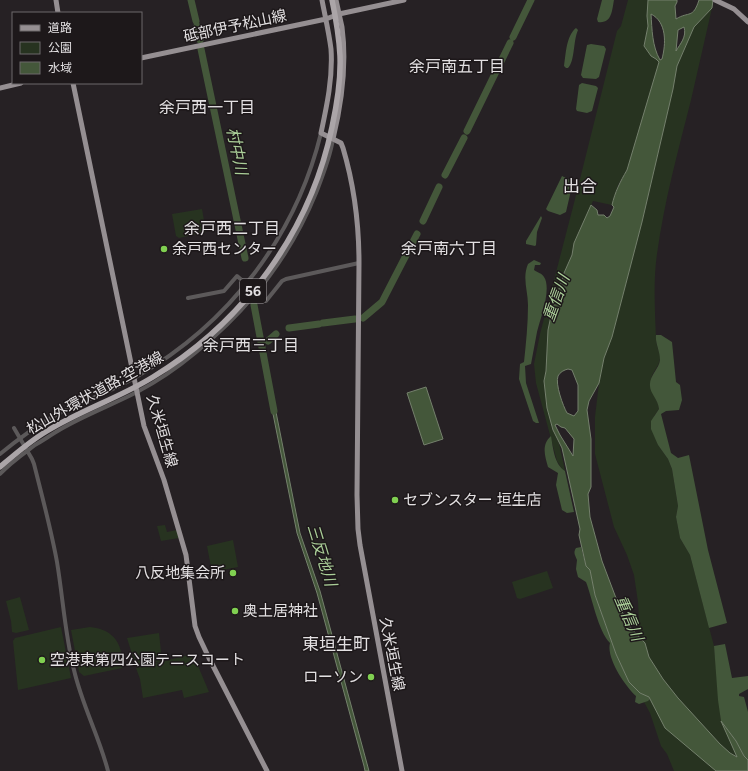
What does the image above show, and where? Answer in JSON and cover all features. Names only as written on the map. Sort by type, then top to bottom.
[{"type":"highway","name":"松山外環状道路;空港線","points":[[0,467],[23,447],[47,431],[139,386],[186,355],[228,319],[266,275],[300,219],[319,174],[328,143],[335,110],[340,72],[339,42],[332,0]]},
{"type":"main road","points":[[56,0],[58,12]]},
{"type":"main road","points":[[322,0],[331,50],[330,78],[321,133],[333,138],[343,85],[343,43],[336,0]]},
{"type":"main road","name":"砥部伊予松山線","points":[[142,58],[326,19],[339,14],[404,0]]},
{"type":"main road","points":[[717,1],[734,10],[748,22]]},
{"type":"main road","points":[[0,88],[17,84]]},
{"type":"main road","name":"久米垣生線","points":[[73,84],[144,426],[164,480],[186,555],[194,617],[199,637],[267,771]]},
{"type":"main road","name":"久米垣生線","points":[[333,138],[341,143],[343,148],[355,202],[359,236],[358,529],[377,644],[402,771]]},
{"type":"street","points":[[0,454],[20,438],[53,417],[135,378],[197,335],[221,312],[246,284],[272,249],[293,212],[308,174],[321,133]]},
{"type":"street","points":[[0,474],[27,451],[60,429],[138,392],[171,372],[232,321],[257,293],[284,256],[305,218],[322,179],[331,151],[333,138]]},
{"type":"street","points":[[293,212],[305,218]]},
{"type":"street","points":[[188,298],[224,292],[237,276],[266,301],[282,281],[286,279],[359,263]]},
{"type":"street","points":[[197,335],[205,345]]},
{"type":"street","points":[[82,403],[85,416]]},
{"type":"street","points":[[14,428],[34,464],[51,531],[74,670],[83,700],[104,754],[108,771]]},
{"type":"green space","points":[[628,0],[648,0],[648,26],[644,46],[651,56],[659,62],[627,170],[618,185],[612,205],[593,201],[574,243],[572,255],[564,273],[552,311],[548,330],[546,371],[544,381],[547,408],[553,430],[559,443],[565,471],[557,461],[536,383],[534,364],[540,334],[617,31],[621,26]]},
{"type":"green space","points":[[712,8],[663,215],[655,275],[656,342],[660,359],[652,375],[651,385],[659,409],[654,416],[658,445],[668,459],[672,469],[678,506],[676,517],[680,538],[690,555],[714,646],[721,721],[738,757],[730,753],[720,744],[678,698],[663,679],[649,657],[645,643],[640,638],[638,602],[634,575],[627,555],[614,527],[595,454],[595,417],[604,358],[612,337],[642,222],[677,66],[694,27]]},
{"type":"green space","points":[[202,209],[206,232],[179,238],[176,236],[172,214]]},
{"type":"green space","points":[[165,525],[167,532],[177,530],[179,538],[161,541],[157,526]]},
{"type":"green space","points":[[233,540],[238,567],[212,572],[207,546]]},
{"type":"green space","points":[[547,571],[553,588],[520,599],[517,598],[512,582]]},
{"type":"green space","points":[[20,597],[29,630],[16,633],[12,632],[6,601]]},
{"type":"green space","name":"空港東第四公園テニスコート","points":[[61,627],[71,678],[18,690],[13,641],[15,638]]},
{"type":"green space","points":[[90,627],[102,630],[112,635],[121,649],[123,660],[122,668],[84,676],[79,672],[71,630]]},
{"type":"green space","points":[[159,633],[162,661],[136,667],[127,638]]},
{"type":"green space","points":[[193,654],[209,692],[184,698],[182,690],[143,698],[140,679],[136,668]]},
{"type":"green space","points":[[650,699],[671,728],[716,771],[674,771],[667,754],[661,746],[650,713],[644,702]]},
{"type":"shaded area","points":[[602,0],[614,0],[609,19],[603,22],[598,22],[597,19]]},
{"type":"shaded area","points":[[576,28],[578,30],[572,61],[568,68],[566,68],[564,66],[568,40]]},
{"type":"shaded area","points":[[591,44],[604,46],[606,49],[599,77],[596,79],[583,78],[581,75],[587,45]]},
{"type":"shaded area","points":[[582,83],[596,86],[598,88],[592,111],[587,113],[577,111],[576,109],[579,85]]},
{"type":"shaded area","points":[[562,176],[572,181],[572,186],[566,212],[560,215],[546,209]]},
{"type":"shaded area","points":[[541,216],[542,218],[537,232],[536,245],[526,244],[526,241]]},
{"type":"shaded area","points":[[534,260],[541,263],[540,265],[535,265],[534,270],[544,277],[547,289],[531,364],[525,366],[526,383],[539,423],[533,421],[519,379],[520,364],[524,362],[527,326],[528,300],[525,274],[528,264]]},
{"type":"shaded area","points":[[656,335],[661,335],[672,342],[676,382],[680,385],[682,400],[679,410],[666,411],[661,414],[671,453],[678,458],[689,455],[708,550],[727,623],[709,628],[690,555],[680,538],[676,517],[678,506],[672,469],[668,459],[658,445],[651,429],[651,421],[659,409],[650,386],[651,379],[660,360]]},
{"type":"shaded area","points":[[551,436],[556,460],[565,471],[574,512],[567,513],[562,510],[556,485],[558,473],[548,467],[545,447]]},
{"type":"shaded area","points":[[581,547],[586,566],[590,570],[592,576],[595,595],[616,654],[629,682],[640,693],[649,696],[650,699],[648,701],[639,704],[635,702],[636,696],[617,671],[611,656],[610,643],[602,631],[586,582],[578,577],[575,551],[576,548]]},
{"type":"shaded area","points":[[725,644],[732,678],[748,676],[748,689],[739,694],[739,696],[744,697],[748,712],[748,760],[721,721],[714,646]]},
{"type":"water","points":[[648,0],[677,0],[675,6],[676,19],[693,12],[699,0],[713,0],[712,8],[694,27],[677,66],[642,222],[612,337],[604,358],[599,383],[589,401],[587,410],[591,439],[591,487],[588,494],[590,517],[602,561],[619,606],[631,628],[645,643],[649,657],[663,679],[678,698],[720,744],[737,757],[721,721],[748,760],[748,771],[716,771],[665,728],[649,697],[640,693],[629,682],[616,654],[595,595],[590,570],[586,566],[579,535],[580,529],[562,448],[553,430],[547,408],[544,381],[546,371],[548,330],[552,311],[564,273],[572,255],[574,243],[591,205],[597,210],[598,215],[604,215],[607,218],[610,216],[614,207],[612,205],[616,191],[627,170],[659,62],[651,56],[644,46],[648,26]],"holes":[[[651,14],[660,22],[663,28],[664,47],[662,59],[660,60],[657,55],[652,31]],[[684,27],[685,34],[676,51],[678,30]],[[568,369],[572,370],[578,385],[578,411],[574,416],[567,413],[558,389],[557,380],[562,371]],[[557,424],[565,428],[574,439],[573,456],[555,425]]]},
{"type":"water","points":[[426,387],[443,439],[424,445],[407,393]]},
{"type":"water","points":[[274,402],[300,533],[320,591],[369,771],[365,771],[317,593],[297,533],[271,404]]},
{"type":"waterway","name":"村中川","points":[[191,0],[196,21]]},
{"type":"waterway","name":"三反地川","points":[[513,37],[531,0]]},
{"type":"waterway","name":"村中川","points":[[197,26],[200,40]]},
{"type":"waterway","name":"三反地川","points":[[467,131],[510,43]]},
{"type":"waterway","name":"村中川","points":[[201,49],[245,258]]},
{"type":"waterway","name":"三反地川","points":[[445,175],[464,138]]},
{"type":"waterway","name":"三反地川","points":[[423,221],[439,187]]},
{"type":"waterway","name":"三反地川","points":[[363,318],[382,302],[417,234]]},
{"type":"waterway","name":"三反地川","points":[[254,305],[274,411]]},
{"type":"waterway","name":"三反地川","points":[[323,323],[355,319]]},
{"type":"waterway","name":"三反地川","points":[[289,328],[319,324]]},
{"type":"waterway","name":"三反地川","points":[[268,341],[276,334]]},
{"type":"place","name":"余戸西センター","points":[[164,249]]},
{"type":"place","name":"セブンスター 垣生店","points":[[395,500]]},
{"type":"place","name":"八反地集会所","points":[[233,573]]},
{"type":"place","name":"奥土居神社","points":[[235,611]]},
{"type":"place","name":"空港東第四公園テニスコート","points":[[42,660]]},
{"type":"place","name":"ローソン","points":[[371,677]]},
{"type":"district","name":"余戸南五丁目","points":[[457,66]]},
{"type":"district","name":"余戸西一丁目","points":[[207,107]]},
{"type":"district","name":"出合","points":[[580,186]]},
{"type":"district","name":"余戸西二丁目","points":[[232,228]]},
{"type":"district","name":"余戸南六丁目","points":[[449,248]]},
{"type":"district","name":"余戸西三丁目","points":[[251,345]]},
{"type":"district","name":"東垣生町","points":[[336,644]]},
{"type":"water label","name":"重信川","points":[[556,298]]},
{"type":"water label","name":"重信川","points":[[629,618]]}]
